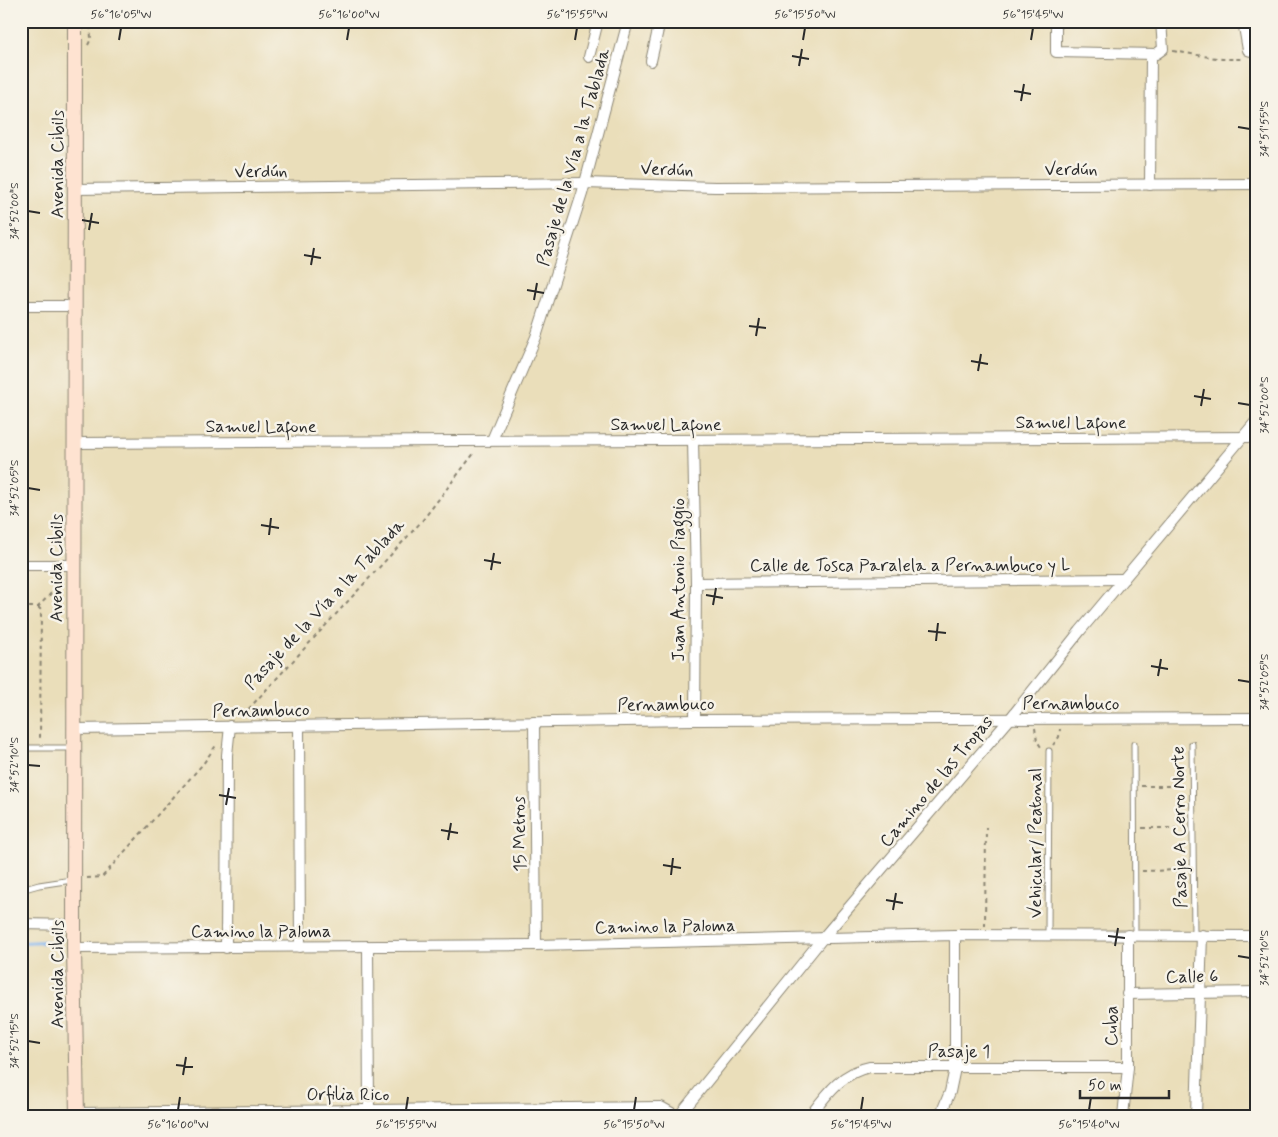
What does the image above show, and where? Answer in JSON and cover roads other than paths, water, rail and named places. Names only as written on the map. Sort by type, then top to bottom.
[{"type":"street","name":"Avenida Cibils","points":[[75,21],[74,948],[77,1114]]},
{"type":"street","points":[[589,57],[598,21]]},
{"type":"street","name":"Pasaje de la Vía a la Tablada","points":[[488,440],[536,337],[586,183],[628,21]]},
{"type":"street","points":[[651,61],[660,21]]},
{"type":"street","points":[[1056,21],[1056,52],[1151,54],[1156,54],[1163,49],[1161,21]]},
{"type":"street","points":[[1243,21],[1248,50],[1252,56]]},
{"type":"street","points":[[1150,185],[1151,54]]},
{"type":"street","name":"Verdún","points":[[75,189],[586,183],[715,187],[1257,184]]},
{"type":"street","points":[[21,306],[76,306]]},
{"type":"street","name":"Camino de las Tropas","points":[[678,1116],[822,939],[1009,720],[1257,420]]},
{"type":"street","name":"Samuel Lafone","points":[[75,443],[1257,437]]},
{"type":"street","name":"Juan Antonio Piaggio","points":[[693,440],[696,583],[695,720]]},
{"type":"street","points":[[21,565],[75,564]]},
{"type":"street","name":"Calle de Tosca Paralela a Pernambuco y L","points":[[696,583],[1124,579]]},
{"type":"street","name":"Pernambuco","points":[[75,728],[695,720],[1257,718]]},
{"type":"street","name":"15 Metros","points":[[534,722],[536,945]]},
{"type":"street","points":[[226,948],[227,755],[230,726]]},
{"type":"street","points":[[299,726],[300,947]]},
{"type":"street","points":[[21,924],[75,925]]},
{"type":"street","name":"Camino la Paloma","points":[[74,948],[536,945],[1048,935],[1257,936]]},
{"type":"street","name":"Cuba","points":[[1123,1116],[1128,1067],[1127,994],[1132,935]]},
{"type":"street","points":[[940,1116],[950,1092],[955,1068],[955,936]]},
{"type":"street","points":[[1196,1116],[1200,993],[1198,936]]},
{"type":"street","points":[[368,947],[369,1109]]},
{"type":"street","name":"Calle 6","points":[[1127,994],[1257,992]]},
{"type":"street","name":"Pasaje 1","points":[[810,1116],[835,1086],[858,1069],[1128,1067]]},
{"type":"street","name":"Orfilia Rico","points":[[77,1114],[357,1113],[369,1109],[385,1113],[662,1107],[678,1116]]},
{"type":"lane","points":[[1132,935],[1134,744]]},
{"type":"lane","name":"Pasaje A Cerro Norte","points":[[1192,744],[1194,870],[1198,936]]},
{"type":"lane","points":[[21,748],[75,748]]},
{"type":"lane","name":"Vehicular/ Peatonal","points":[[1048,935],[1049,751]]},
{"type":"lane","points":[[21,890],[39,885],[75,880]]},
{"type":"waterway","points":[[21,943],[46,942]]}]
